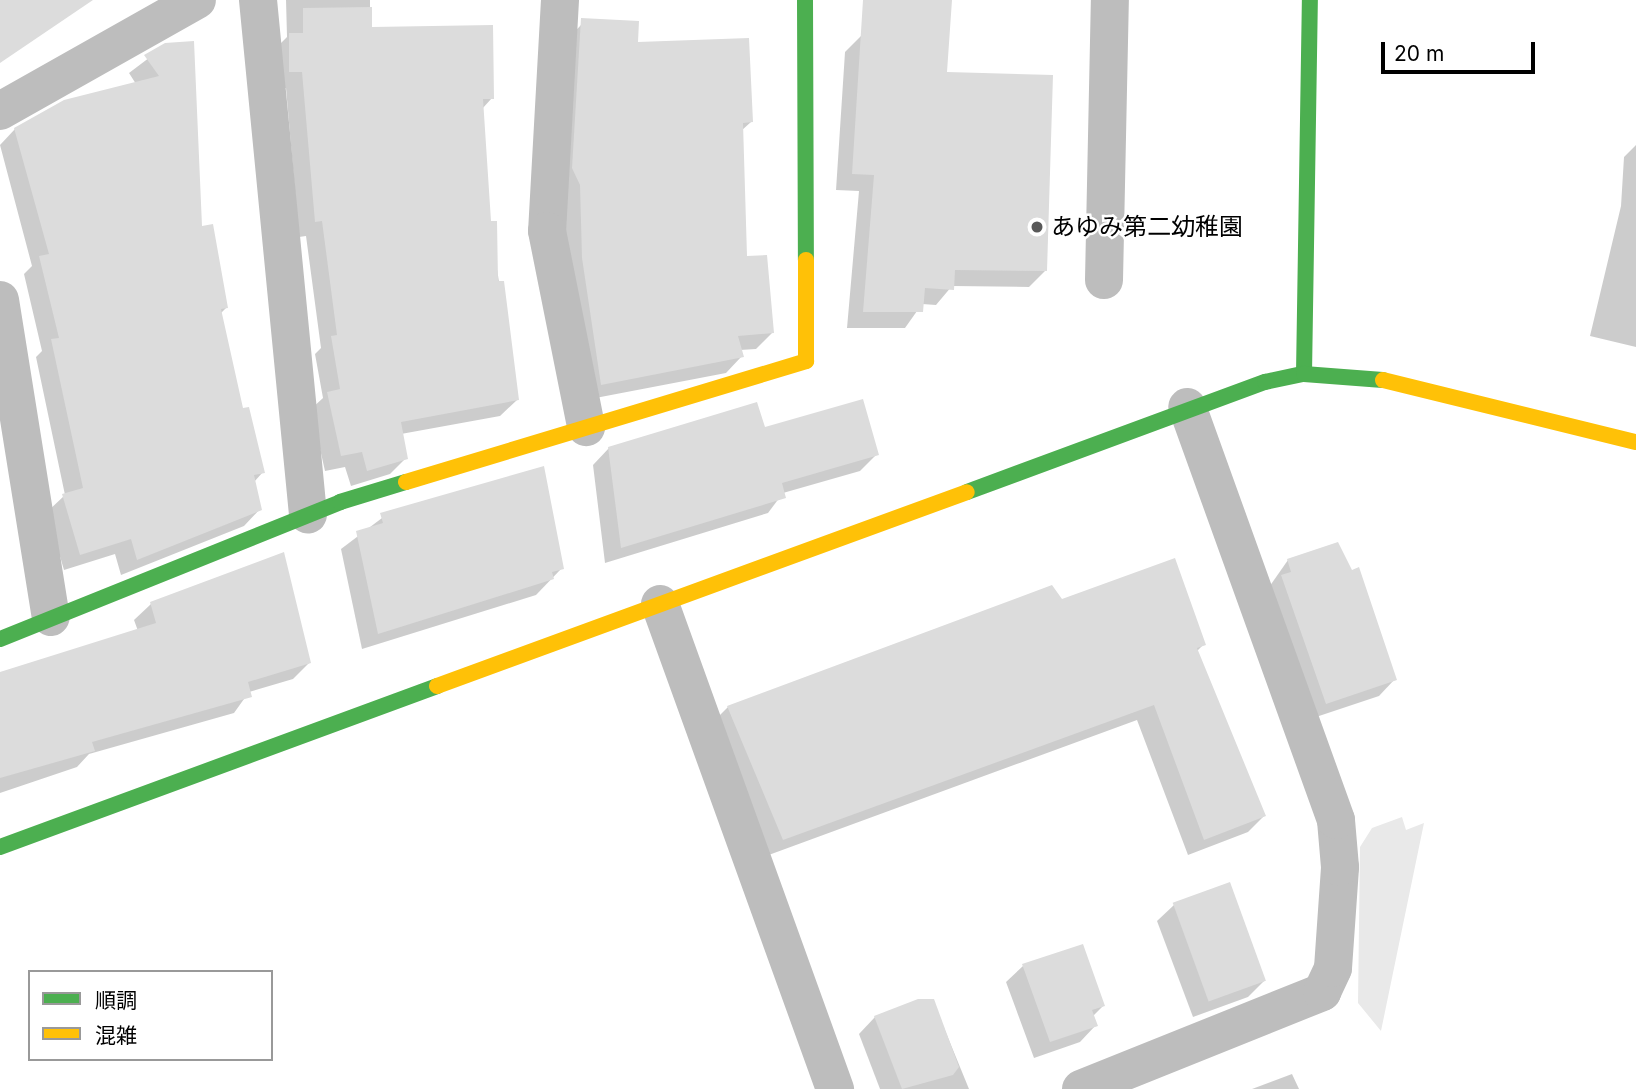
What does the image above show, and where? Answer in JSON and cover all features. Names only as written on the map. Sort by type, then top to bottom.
[{"type":"street","points":[[0,111],[197,0]]},
{"type":"street","points":[[258,0],[308,514]]},
{"type":"street","points":[[560,0],[547,231],[586,427]]},
{"type":"street","points":[[0,639],[308,514],[806,361],[805,0]]},
{"type":"street","points":[[1104,280],[1110,0]]},
{"type":"street","points":[[1304,374],[1310,0]]},
{"type":"street","points":[[0,300],[51,617]]},
{"type":"street","points":[[0,847],[1187,407],[1304,374],[1372,376],[1636,442]]},
{"type":"street","points":[[1081,1089],[1322,992],[1333,968],[1340,867],[1335,820],[1187,407]]},
{"type":"street","points":[[660,604],[835,1089]]},
{"type":"shaded area","points":[[1402,817],[1406,830],[1424,823],[1381,1031],[1358,1003],[1360,847],[1372,828]]},
{"type":"building","points":[[0,0],[93,0],[0,63]]},
{"type":"building","points":[[863,0],[952,0],[947,72],[1053,75],[1047,271],[955,270],[954,290],[925,288],[923,312],[863,312],[874,175],[852,174]]},
{"type":"building","points":[[372,7],[372,27],[493,25],[494,99],[483,99],[491,221],[497,221],[498,281],[504,281],[519,400],[401,422],[408,459],[367,471],[362,452],[341,456],[327,392],[340,389],[331,336],[337,335],[322,221],[315,222],[302,72],[289,72],[289,33],[303,33],[303,8]]},
{"type":"building","points":[[581,18],[639,21],[638,42],[749,38],[753,122],[743,123],[747,256],[767,255],[774,333],[738,336],[744,357],[601,385],[582,258],[580,185],[572,168]]},
{"type":"building","points":[[194,41],[202,226],[213,224],[228,308],[221,309],[243,408],[249,407],[265,473],[254,475],[262,510],[137,560],[131,539],[80,555],[62,494],[83,488],[51,339],[59,338],[39,256],[49,254],[14,128],[64,100],[159,76],[144,55],[165,43]]},
{"type":"building","points":[[863,399],[879,455],[782,483],[786,498],[621,548],[608,447],[757,402],[765,427]]},
{"type":"building","points":[[544,466],[564,569],[552,572],[554,579],[378,634],[356,531],[383,523],[380,513]]},
{"type":"building","points":[[1338,542],[1352,570],[1359,567],[1397,680],[1326,704],[1281,575],[1291,572],[1287,559]]},
{"type":"building","points":[[284,552],[311,663],[248,682],[252,697],[92,742],[95,751],[0,778],[0,672],[156,623],[150,602]]},
{"type":"building","points":[[1175,558],[1206,645],[1197,648],[1266,816],[1204,840],[1154,705],[783,840],[727,706],[1052,585],[1062,599]]},
{"type":"building","points":[[1230,882],[1266,981],[1209,1002],[1173,903]]},
{"type":"building","points":[[1083,944],[1105,1006],[1092,1010],[1098,1026],[1050,1042],[1022,964]]},
{"type":"building","points":[[918,999],[934,999],[959,1067],[953,1075],[902,1089],[874,1016]]},
{"type":"traffic: fast","points":[[805,0],[806,260]]},
{"type":"traffic: fast","points":[[1304,374],[1310,0]]},
{"type":"traffic: fast","points":[[967,492],[1265,382],[1304,374],[1383,380]]},
{"type":"traffic: fast","points":[[0,639],[340,502],[406,482]]},
{"type":"traffic: fast","points":[[0,847],[437,686]]},
{"type":"traffic: slow","points":[[406,482],[806,361],[806,260]]},
{"type":"traffic: slow","points":[[1383,380],[1636,442]]},
{"type":"traffic: slow","points":[[437,686],[967,492]]},
{"type":"place","name":"あゆみ第二幼稚園","points":[[1037,227]]}]
